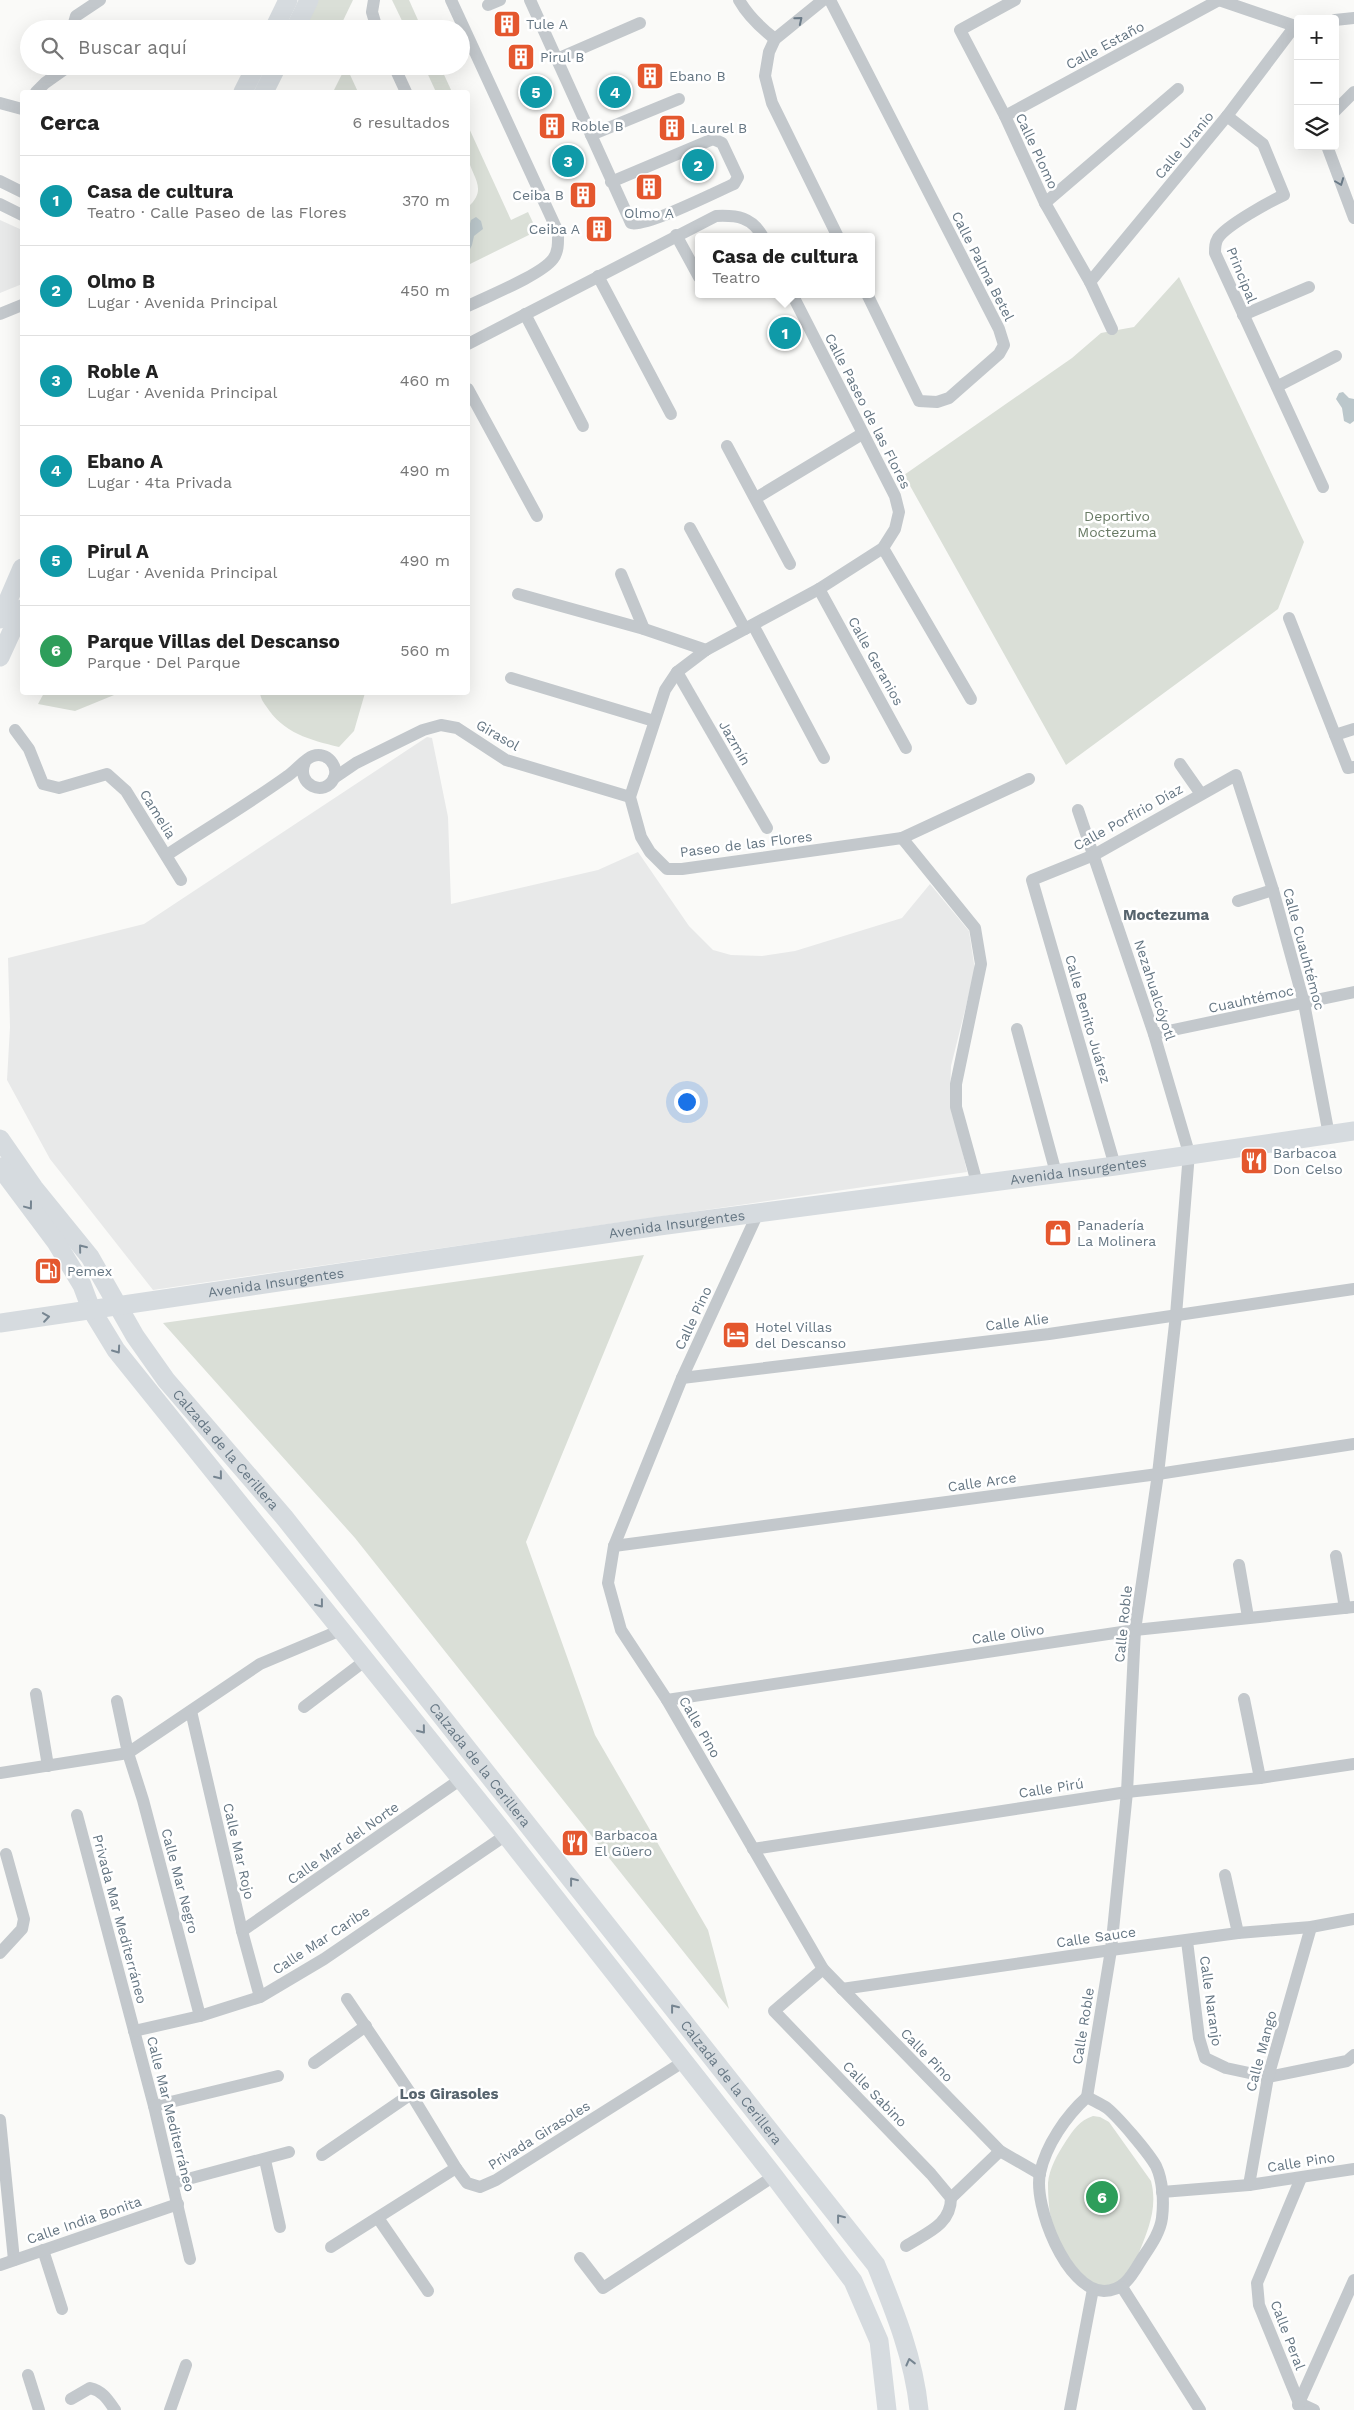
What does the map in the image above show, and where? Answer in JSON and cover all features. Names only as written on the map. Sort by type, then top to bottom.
[{"type":"street","points":[[75,20],[76,16],[100,0]]},
{"type":"street","points":[[278,20],[288,0]]},
{"type":"street","points":[[299,20],[309,0]]},
{"type":"street","points":[[374,0],[372,12],[375,20]]},
{"type":"street","points":[[451,0],[460,20]]},
{"type":"street","points":[[488,5],[500,0]]},
{"type":"street","points":[[530,0],[557,59],[611,182],[628,219],[634,225],[638,225],[734,184],[738,177],[722,143],[712,139],[611,182]]},
{"type":"street","points":[[739,0],[755,22],[775,39]]},
{"type":"street","points":[[823,0],[775,39],[769,52],[765,76],[772,103],[836,233]]},
{"type":"street","name":"Calle Palma Betel","points":[[830,0],[999,329],[1004,346],[999,354],[949,398],[937,402],[919,400],[869,298]]},
{"type":"street","name":"Calle Plomo","points":[[1015,0],[960,30],[1005,116],[1045,203],[1090,282],[1112,328]]},
{"type":"street","points":[[1219,0],[1294,25]]},
{"type":"street","name":"Calle Estaño","points":[[1005,116],[1219,0]]},
{"type":"street","points":[[1339,20],[1354,18]]},
{"type":"street","points":[[557,59],[640,23]]},
{"type":"street","name":"Calle Uranio","points":[[1090,282],[1227,116],[1294,29]]},
{"type":"street","points":[[470,41],[558,232],[558,246],[554,258],[538,271],[470,305]]},
{"type":"street","points":[[38,90],[57,75]]},
{"type":"street","points":[[244,90],[252,75]]},
{"type":"street","points":[[265,90],[272,75]]},
{"type":"street","points":[[398,75],[405,90]]},
{"type":"street","points":[[1045,203],[1178,89]]},
{"type":"street","points":[[1339,107],[1354,92]]},
{"type":"street","points":[[591,135],[679,99]]},
{"type":"street","points":[[0,103],[20,108]]},
{"type":"street","name":"Principal","points":[[1227,116],[1263,144],[1284,195],[1266,204],[1217,240],[1215,246],[1217,259],[1278,386],[1323,487]]},
{"type":"street","points":[[1328,150],[1354,218]]},
{"type":"street","points":[[0,182],[20,191]]},
{"type":"street","points":[[0,204],[20,214]]},
{"type":"street","points":[[470,343],[676,234],[716,216],[737,215],[751,222],[759,233]]},
{"type":"street","points":[[676,234],[695,270]]},
{"type":"street","points":[[598,276],[671,414]]},
{"type":"street","points":[[1243,315],[1309,287]]},
{"type":"street","name":"Calle Paseo de las Flores","points":[[706,650],[819,589],[883,548],[895,529],[899,512],[895,496],[794,298]]},
{"type":"street","points":[[0,314],[20,306]]},
{"type":"street","points":[[525,314],[583,426]]},
{"type":"street","points":[[1278,386],[1336,356]]},
{"type":"street","points":[[470,393],[537,516]]},
{"type":"street","points":[[756,498],[862,434]]},
{"type":"street","points":[[727,446],[790,564]]},
{"type":"street","points":[[690,528],[824,758]]},
{"type":"street","points":[[883,548],[971,699]]},
{"type":"street","points":[[0,619],[20,573]]},
{"type":"street","points":[[622,574],[644,629]]},
{"type":"street","name":"Calle Geranios","points":[[819,589],[906,748]]},
{"type":"street","points":[[518,594],[644,629],[706,650]]},
{"type":"street","points":[[0,657],[20,613]]},
{"type":"street","points":[[1289,618],[1348,768],[1354,767]]},
{"type":"street","points":[[630,797],[665,690],[677,672],[706,650]]},
{"type":"street","name":"Jazmín","points":[[677,672],[767,828]]},
{"type":"street","points":[[512,678],[654,721]]},
{"type":"street","name":"Girasol","points":[[334,778],[356,763],[423,730],[440,725],[457,728],[506,760],[630,797]]},
{"type":"street","points":[[1335,735],[1354,729]]},
{"type":"street","name":"Camelia","points":[[15,730],[29,750],[43,784],[59,788],[107,774],[126,791],[181,880]]},
{"type":"street","points":[[332,762],[335,767],[334,778],[327,786],[317,788],[307,783],[304,778],[303,768],[305,762],[313,756],[319,755],[332,762],[356,763]]},
{"type":"street","name":"Camelia","points":[[167,855],[287,777],[305,762]]},
{"type":"street","points":[[1180,764],[1201,794]]},
{"type":"street","name":"Calle Porfirio Díaz","points":[[1032,880],[1094,855],[1236,775]]},
{"type":"street","name":"Calle Cuauhtémoc","points":[[1236,775],[1273,890],[1304,1003],[1329,1135]]},
{"type":"street","points":[[287,777],[304,778]]},
{"type":"street","points":[[977,1183],[956,1107],[956,1084],[981,964],[979,944],[975,928],[902,838],[1029,779]]},
{"type":"street","name":"Paseo de las Flores","points":[[630,797],[642,837],[650,852],[667,868],[682,869],[902,838]]},
{"type":"street","name":"Nezahualcóyotl","points":[[1078,810],[1154,1034],[1188,1153]]},
{"type":"street","name":"Calle Benito Juárez","points":[[1032,880],[1115,1166]]},
{"type":"street","points":[[1238,900],[1273,890]]},
{"type":"street","name":"Cuauhtémoc","points":[[1154,1034],[1354,992]]},
{"type":"street","points":[[1017,1029],[1056,1173]]},
{"type":"street","name":"Avenida Insurgentes","points":[[0,1323],[117,1304],[639,1229],[1115,1166],[1188,1153],[1354,1131]]},
{"type":"street","name":"Calzada de la Cerillera","points":[[0,1140],[34,1188],[90,1257],[135,1336],[166,1380],[284,1517],[876,2265],[902,2331],[917,2388],[919,2410]]},
{"type":"street","name":"Calle Roble","points":[[1087,2097],[1111,1950],[1127,1792],[1135,1630],[1158,1474],[1176,1315],[1188,1153]]},
{"type":"street","name":"Calzada de la Cerillera","points":[[0,1167],[56,1242],[82,1285],[91,1309],[116,1350],[506,1835],[774,2176],[853,2281],[879,2341],[887,2410]]},
{"type":"street","name":"Calle Pino","points":[[757,1214],[682,1378],[614,1546],[608,1583],[621,1630],[667,1700],[823,1969],[1000,2151],[1040,2174]]},
{"type":"street","name":"Calle Alie","points":[[682,1378],[1049,1334],[1354,1289]]},
{"type":"street","name":"Calle Arce","points":[[614,1546],[1158,1474],[1354,1444]]},
{"type":"street","points":[[1336,1556],[1349,1608]]},
{"type":"street","points":[[1239,1565],[1248,1617]]},
{"type":"street","name":"Calle Olivo","points":[[667,1700],[1135,1630],[1349,1608]]},
{"type":"street","points":[[0,1773],[128,1753],[260,1664],[342,1630]]},
{"type":"street","points":[[304,1707],[366,1660]]},
{"type":"street","points":[[36,1694],[48,1766]]},
{"type":"street","points":[[1244,1699],[1260,1778]]},
{"type":"street","name":"Calle Mar Negro","points":[[117,1701],[128,1753],[143,1800],[200,2016]]},
{"type":"street","name":"Calle Mar Rojo","points":[[191,1711],[242,1931],[260,1996]]},
{"type":"street","name":"Calle Pirú","points":[[752,1849],[1127,1792],[1260,1778],[1354,1764]]},
{"type":"street","name":"Calle Mar del Norte","points":[[242,1931],[461,1779]]},
{"type":"street","name":"Privada Mar Mediterráneo","points":[[77,1815],[134,2031]]},
{"type":"street","name":"Calle Mar Caribe","points":[[134,2031],[200,2016],[260,1996],[324,1959],[506,1835]]},
{"type":"street","points":[[0,1953],[22,1929],[24,1919],[6,1854]]},
{"type":"street","points":[[1225,1875],[1238,1933]]},
{"type":"street","name":"Calle Sauce","points":[[842,1989],[1111,1950],[1238,1933],[1311,1927],[1354,1919]]},
{"type":"street","name":"Calle Mango","points":[[1250,2185],[1268,2077],[1311,1927]]},
{"type":"street","name":"Calle Naranjo","points":[[1187,1941],[1199,2038],[1204,2058],[1226,2068],[1268,2077]]},
{"type":"street","name":"Calle Sabino","points":[[823,1969],[774,2011],[931,2174],[951,2198]]},
{"type":"street","name":"Privada Girasoles","points":[[347,1999],[411,2094],[456,2168],[467,2182],[480,2187],[496,2180],[684,2062]]},
{"type":"street","points":[[314,2063],[366,2026]]},
{"type":"street","name":"Calle Mar Mediterráneo","points":[[134,2031],[178,2204]]},
{"type":"street","points":[[1268,2077],[1347,2061],[1354,2055]]},
{"type":"street","points":[[154,2106],[278,2076]]},
{"type":"street","points":[[322,2155],[411,2094]]},
{"type":"street","points":[[1087,2097],[1108,2109],[1131,2134],[1156,2166],[1162,2192],[1162,2220],[1154,2239],[1131,2279],[1122,2287],[1105,2291],[1093,2289],[1080,2278],[1064,2259],[1053,2240],[1040,2204],[1040,2174],[1055,2137],[1076,2107],[1087,2097]]},
{"type":"street","points":[[0,2129],[14,2260]]},
{"type":"street","points":[[906,2246],[943,2222],[951,2210],[951,2198],[1000,2151]]},
{"type":"street","points":[[173,2183],[290,2152]]},
{"type":"street","points":[[265,2160],[280,2227]]},
{"type":"street","points":[[331,2247],[456,2168]]},
{"type":"street","name":"Calle Pino","points":[[1162,2192],[1250,2185],[1354,2169]]},
{"type":"street","points":[[580,2258],[603,2288],[774,2176]]},
{"type":"street","name":"Calle Peral","points":[[1297,2406],[1260,2305],[1257,2283],[1301,2178]]},
{"type":"street","points":[[178,2204],[190,2259]]},
{"type":"street","name":"Calle India Bonita","points":[[0,2265],[178,2204]]},
{"type":"street","points":[[378,2218],[428,2291]]},
{"type":"street","points":[[43,2250],[62,2309]]},
{"type":"street","points":[[1314,2410],[1297,2406],[1354,2280]]},
{"type":"street","points":[[1122,2287],[1200,2410]]},
{"type":"street","points":[[1070,2410],[1093,2289]]},
{"type":"street","points":[[170,2410],[186,2364]]},
{"type":"street","points":[[28,2375],[39,2410]]},
{"type":"street","points":[[71,2398],[90,2388],[98,2390],[104,2395],[114,2410]]},
{"type":"shaded area","points":[[476,217],[481,221],[483,229],[474,236],[470,249],[470,224],[471,220]]},
{"type":"shaded area","points":[[0,220],[20,229],[20,285],[0,293]]},
{"type":"shaded area","points":[[1343,392],[1349,398],[1354,399],[1354,421],[1350,424],[1344,421],[1342,408],[1336,399],[1339,393]]},
{"type":"shaded area","points":[[427,737],[432,738],[448,817],[451,904],[598,870],[638,852],[689,926],[713,950],[731,955],[762,956],[795,951],[902,918],[930,884],[969,931],[975,970],[951,1066],[950,1095],[967,1172],[153,1290],[50,1159],[7,1080],[10,1027],[8,958],[144,924]]},
{"type":"green space","points":[[315,0],[353,0],[343,20],[306,20]]},
{"type":"green space","points":[[392,0],[409,0],[418,20],[402,20]]},
{"type":"green space","points":[[342,75],[350,75],[357,90],[334,90]]},
{"type":"green space","points":[[428,75],[444,75],[451,90],[435,90]]},
{"type":"green space","points":[[470,130],[511,220],[528,212],[537,231],[470,264],[470,205],[477,194],[477,182],[470,164]]},
{"type":"green space","name":"Deportivo Moctezuma","points":[[1179,277],[1304,542],[1278,609],[1066,765],[904,475],[1072,358],[1101,333],[1134,327]]},
{"type":"green space","points":[[43,695],[114,695],[75,711],[38,704]]},
{"type":"green space","points":[[364,695],[354,731],[339,747],[308,738],[289,729],[273,715],[261,696]]},
{"type":"green space","points":[[644,1255],[526,1542],[595,1735],[708,1930],[729,2009],[355,1538],[163,1323]]},
{"type":"green space","points":[[1093,2116],[1100,2117],[1109,2122],[1151,2181],[1153,2191],[1151,2219],[1132,2271],[1129,2276],[1117,2285],[1105,2287],[1094,2283],[1083,2275],[1065,2252],[1052,2224],[1049,2200],[1048,2183],[1057,2156],[1077,2126]]},
{"type":"place","name":"Tule A","points":[[507,24]]},
{"type":"place","name":"Pirul B","points":[[521,57]]},
{"type":"place","name":"Ebano B","points":[[650,76]]},
{"type":"place","name":"Pirul A","points":[[536,92]]},
{"type":"place","name":"Ebano A","points":[[615,92]]},
{"type":"place","name":"Roble B","points":[[552,126]]},
{"type":"place","name":"Laurel B","points":[[672,128]]},
{"type":"place","name":"Roble A","points":[[568,161]]},
{"type":"place","name":"Olmo B","points":[[698,165]]},
{"type":"place","name":"Olmo A","points":[[649,187]]},
{"type":"place","name":"Ceiba B","points":[[583,195]]},
{"type":"place","name":"Ceiba A","points":[[599,229]]},
{"type":"place","name":"Casa de cultura","points":[[785,333]]},
{"type":"place","name":"Barbacoa Don Celso","points":[[1254,1161]]},
{"type":"place","name":"Panadería La Molinera","points":[[1058,1233]]},
{"type":"place","name":"Pemex","points":[[48,1271]]},
{"type":"place","name":"Hotel Villas del Descanso","points":[[736,1335]]},
{"type":"place","name":"Barbacoa El Güero","points":[[575,1843]]},
{"type":"place","name":"Parque Villas del Descanso","points":[[1102,2197]]},
{"type":"district","name":"Moctezuma","points":[[1166,915]]},
{"type":"district","name":"Los Girasoles","points":[[449,2094]]}]
